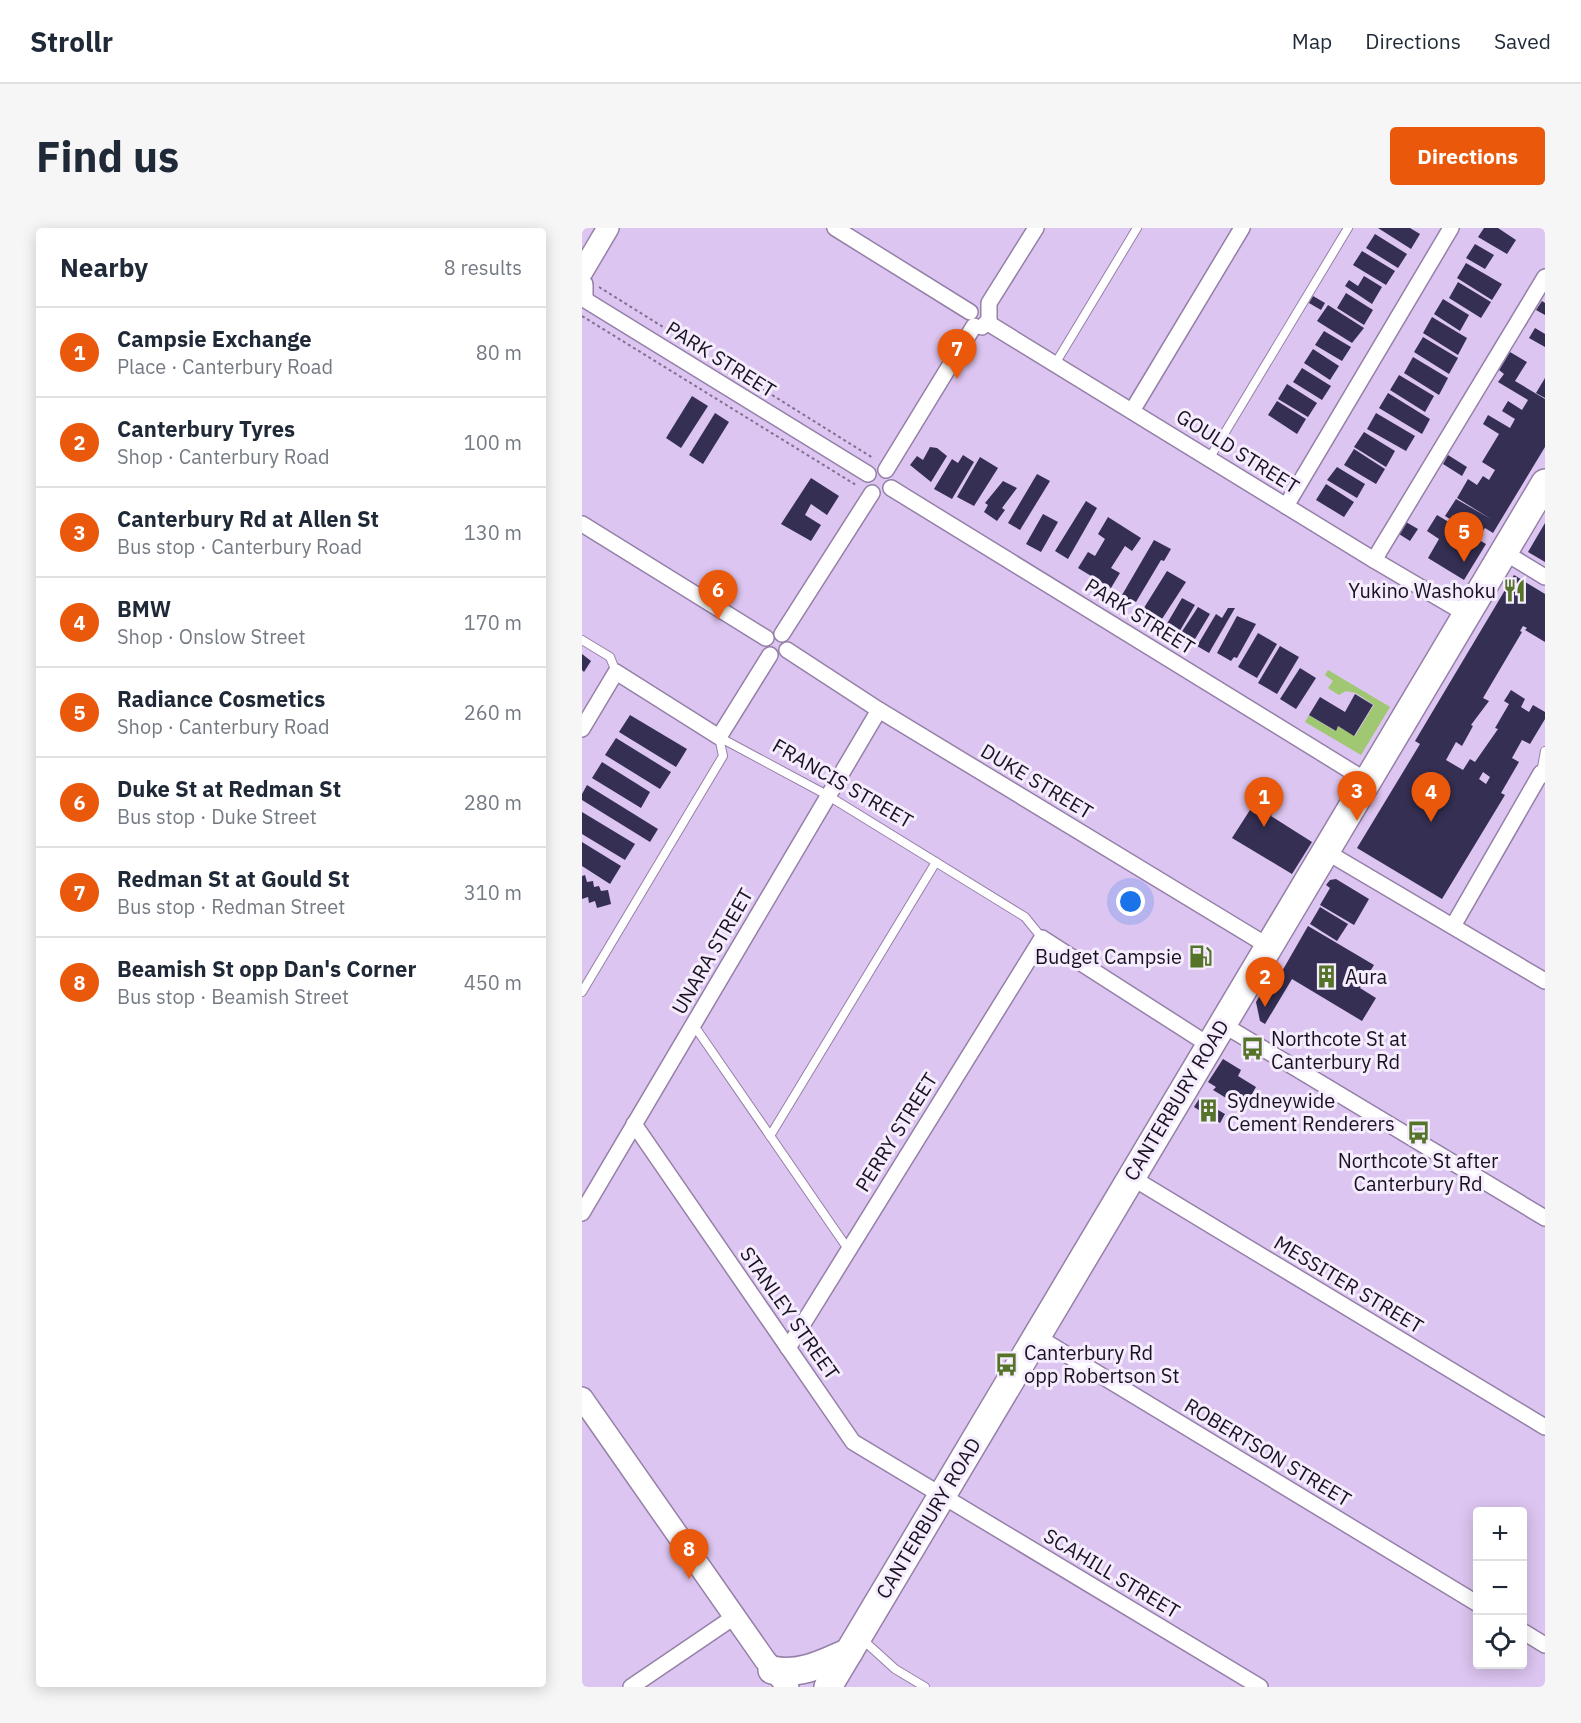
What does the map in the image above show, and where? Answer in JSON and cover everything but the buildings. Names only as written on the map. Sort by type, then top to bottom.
[{"type":"highway","name":"CANTERBURY ROAD","points":[[828,1687],[1545,483]]},
{"type":"highway","points":[[780,1679],[786,1673],[797,1671],[854,1644]]},
{"type":"main road","points":[[584,287],[608,228]]},
{"type":"main road","points":[[582,1398],[734,1617],[780,1679]]},
{"type":"street","name":"GOULD STREET","points":[[835,228],[1374,560],[1466,614]]},
{"type":"street","points":[[886,471],[1036,228]]},
{"type":"street","points":[[1132,411],[1242,228]]},
{"type":"street","points":[[1286,506],[1451,228]]},
{"type":"street","points":[[1374,560],[1545,277]]},
{"type":"street","name":"PARK STREET","points":[[584,287],[862,479]]},
{"type":"street","points":[[875,469],[886,471],[892,479],[891,488],[880,495],[872,493],[862,479],[875,469]]},
{"type":"street","name":"PARK STREET","points":[[891,488],[1367,781]]},
{"type":"street","points":[[782,634],[872,493]]},
{"type":"street","points":[[582,524],[766,638]]},
{"type":"street","points":[[1504,552],[1545,577]]},
{"type":"street","points":[[775,633],[782,634],[788,643],[787,650],[781,656],[770,655],[764,646],[766,638],[775,633]]},
{"type":"street","name":"DUKE STREET","points":[[787,650],[879,710],[1268,946]]},
{"type":"street","points":[[719,737],[770,655]]},
{"type":"street","points":[[582,729],[616,672]]},
{"type":"street","name":"FRANCIS STREET","points":[[616,672],[719,737]]},
{"type":"street","name":"UNARA STREET","points":[[582,1213],[826,795],[879,710]]},
{"type":"street","points":[[1453,926],[1543,774]]},
{"type":"street","points":[[1325,851],[1545,981]]},
{"type":"street","points":[[1042,938],[1545,1218]]},
{"type":"street","name":"PERRY STREET","points":[[788,1348],[1042,938]]},
{"type":"street","name":"STANLEY STREET","points":[[634,1124],[853,1442],[942,1494]]},
{"type":"street","name":"MESSITER STREET","points":[[1131,1177],[1545,1427]]},
{"type":"street","name":"ROBERTSON STREET","points":[[1036,1336],[1473,1601]]},
{"type":"street","name":"SCAHILL STREET","points":[[942,1494],[1260,1687]]},
{"type":"street","points":[[631,1687],[734,1617]]},
{"type":"street","points":[[1527,1634],[1545,1645]]},
{"type":"lane","points":[[1055,364],[1137,228]]},
{"type":"lane","points":[[1209,459],[1347,228]]},
{"type":"lane","points":[[582,640],[610,657],[616,672]]},
{"type":"lane","points":[[582,992],[723,756],[719,737]]},
{"type":"lane","name":"FRANCIS STREET","points":[[719,737],[826,795],[1025,917],[1042,938]]},
{"type":"lane","points":[[1543,774],[1545,751]]},
{"type":"lane","points":[[770,1137],[936,862]]},
{"type":"lane","points":[[693,1024],[848,1249]]},
{"type":"lane","points":[[854,1644],[925,1687]]},
{"type":"path","name":"PARK STREET","points":[[584,287],[873,458]]},
{"type":"path","name":"PARK STREET","points":[[582,316],[862,479]]},
{"type":"green space","points":[[1328,670],[1390,707],[1361,755],[1305,722],[1309,715],[1335,731],[1338,726],[1355,736],[1374,705],[1356,693],[1346,691],[1339,695],[1328,688],[1333,681],[1325,675]]},
{"type":"place","name":"Redman St at Gould St","points":[[957,379]]},
{"type":"place","name":"Radiance Cosmetics","points":[[1464,562]]},
{"type":"place","name":"Yukino Washoku","points":[[1514,590]]},
{"type":"place","name":"Duke St at Redman St","points":[[718,620]]},
{"type":"place","name":"Canterbury Rd at Allen St","points":[[1357,821]]},
{"type":"place","name":"BMW","points":[[1431,822]]},
{"type":"place","name":"Campsie Exchange","points":[[1264,827]]},
{"type":"place","name":"Budget Campsie","points":[[1200,956]]},
{"type":"place","name":"Aura","points":[[1327,976]]},
{"type":"place","name":"Canterbury Tyres","points":[[1265,1007]]},
{"type":"place","name":"Northcote St at Canterbury Rd","points":[[1253,1049]]},
{"type":"place","name":"Sydneywide Cement Renderers","points":[[1209,1111]]},
{"type":"place","name":"Northcote St after Canterbury Rd","points":[[1418,1132]]},
{"type":"place","name":"Canterbury Rd opp Robertson St","points":[[1006,1364]]},
{"type":"place","name":"Beamish St opp Dan's Corner","points":[[689,1579]]}]
